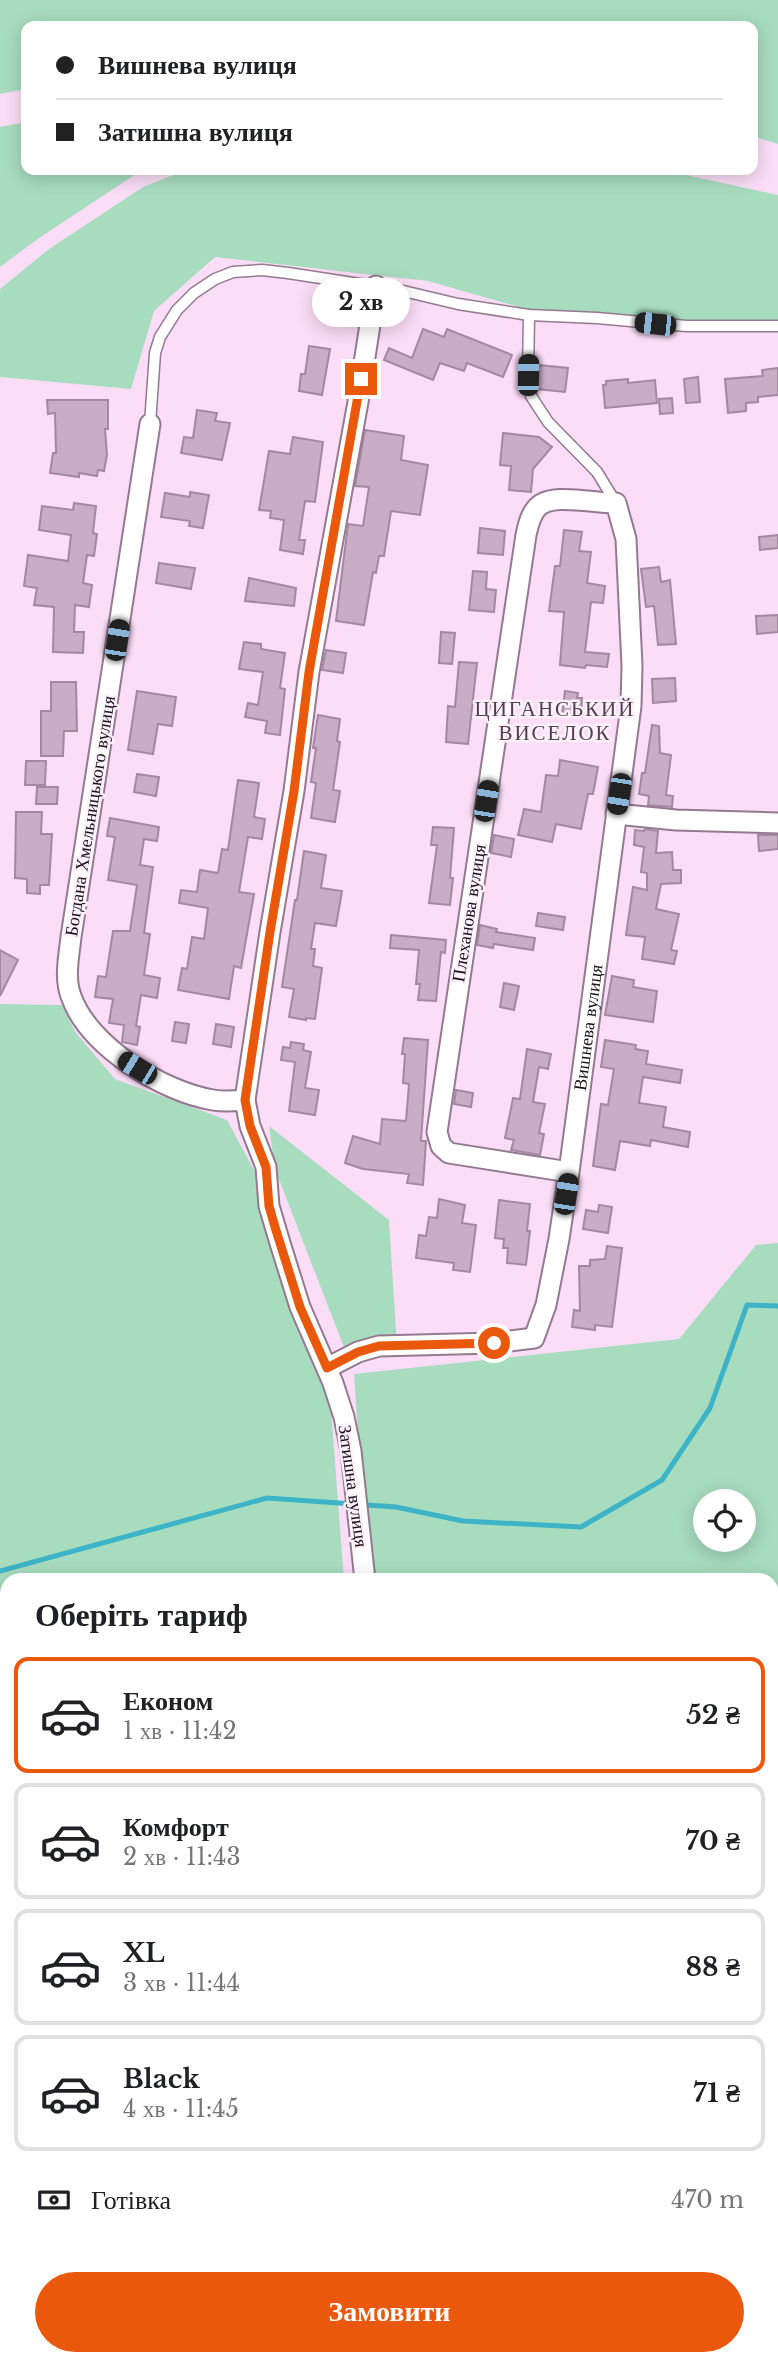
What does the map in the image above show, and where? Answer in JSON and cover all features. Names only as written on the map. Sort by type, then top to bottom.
[{"type":"street","name":"Затишна вулиця","points":[[364,1573],[351,1451],[344,1417],[327,1368],[300,1307],[275,1227],[269,1206],[266,1167],[250,1126],[245,1100],[288,828],[309,672],[358,402],[376,286]]},
{"type":"street","name":"Богдана Хмельницького вулиця","points":[[150,424],[71,937],[69,990],[75,1006],[90,1030],[124,1060],[167,1084],[194,1095],[222,1101],[245,1100]]},
{"type":"street","name":"Плеханова вулиця","points":[[569,1172],[449,1153],[440,1146],[438,1120],[530,518],[541,503],[552,500],[616,503]]},
{"type":"street","name":"Вишнева вулиця","points":[[327,1368],[358,1352],[379,1346],[494,1343],[534,1338],[548,1294],[569,1172],[629,727],[632,684],[626,539],[616,503]]},
{"type":"street","points":[[616,814],[676,820],[778,823]]},
{"type":"lane","points":[[150,424],[155,353],[160,337],[185,301],[215,279],[233,272],[261,270],[376,286],[458,304],[529,315],[686,326],[778,326]]},
{"type":"lane","points":[[529,315],[529,387],[535,404],[548,422],[588,461],[606,484],[616,503]]},
{"type":"green space","points":[[0,0],[778,0],[778,144],[758,138],[758,21],[21,21],[21,90],[0,94]]},
{"type":"green space","points":[[21,123],[21,175],[134,175],[0,267],[0,127]]},
{"type":"green space","points":[[173,175],[686,175],[778,195],[778,326],[533,311],[428,281],[215,257],[154,311],[131,389],[0,377],[0,289],[49,249],[143,187]]},
{"type":"green space","points":[[0,1004],[62,1005],[76,1033],[115,1079],[227,1120],[254,1170],[329,1383],[343,1573],[0,1573]]},
{"type":"green space","points":[[269,1126],[389,1220],[397,1347],[347,1355],[275,1169]]},
{"type":"green space","points":[[778,1243],[778,1573],[368,1573],[354,1374],[679,1339],[756,1245]]},
{"type":"building","points":[[423,329],[444,337],[447,329],[512,355],[503,377],[467,363],[464,371],[440,363],[433,380],[384,360],[389,348],[412,358]]},
{"type":"building","points":[[309,346],[330,349],[322,395],[299,391],[301,374],[305,374]]},
{"type":"building","points":[[539,365],[568,368],[565,392],[537,389]]},
{"type":"building","points":[[778,368],[778,395],[758,397],[758,402],[746,403],[746,411],[728,413],[725,379],[763,376],[762,370]]},
{"type":"building","points":[[698,377],[700,402],[686,403],[684,379]]},
{"type":"building","points":[[628,379],[628,383],[655,380],[657,403],[605,408],[603,385],[606,385],[606,381]]},
{"type":"building","points":[[672,398],[673,413],[660,414],[659,399]]},
{"type":"building","points":[[47,400],[108,400],[104,471],[98,470],[97,476],[79,473],[79,477],[50,473],[53,453],[56,453],[55,413],[48,414]]},
{"type":"building","points":[[197,410],[217,413],[215,421],[230,423],[222,460],[181,453],[184,437],[193,438]]},
{"type":"building","points":[[365,430],[404,436],[401,460],[428,465],[420,515],[391,511],[384,556],[379,556],[376,573],[373,572],[364,625],[336,621],[348,524],[363,526],[369,487],[355,486]]},
{"type":"building","points":[[503,433],[539,437],[552,447],[533,469],[531,492],[509,490],[511,466],[500,465]]},
{"type":"building","points":[[293,437],[323,442],[315,502],[305,501],[299,540],[305,540],[303,554],[280,550],[284,520],[270,518],[271,511],[259,510],[269,451],[290,454]]},
{"type":"building","points":[[190,492],[209,495],[203,528],[189,526],[190,521],[161,517],[165,493],[190,497]]},
{"type":"building","points":[[74,503],[96,506],[93,533],[97,534],[94,556],[87,555],[83,583],[92,585],[89,607],[75,605],[74,632],[84,632],[83,653],[53,652],[54,607],[34,605],[37,588],[24,586],[28,555],[68,561],[71,535],[39,530],[42,506],[73,510]]},
{"type":"building","points":[[480,528],[505,531],[503,555],[478,553]]},
{"type":"building","points":[[564,530],[582,532],[579,551],[591,552],[587,583],[605,586],[603,603],[591,602],[585,652],[609,654],[607,667],[560,665],[564,612],[549,611],[555,566],[560,566]]},
{"type":"building","points":[[778,535],[778,548],[760,550],[759,537]]},
{"type":"building","points":[[159,563],[195,568],[191,589],[156,583]]},
{"type":"building","points":[[659,567],[661,582],[670,580],[676,644],[658,645],[654,606],[646,607],[641,569]]},
{"type":"building","points":[[473,571],[487,572],[486,589],[496,590],[494,612],[469,610]]},
{"type":"building","points":[[249,578],[296,588],[294,606],[245,601]]},
{"type":"building","points":[[778,615],[778,632],[757,634],[756,616]]},
{"type":"building","points":[[441,632],[455,633],[452,664],[439,663]]},
{"type":"building","points":[[244,642],[261,644],[261,649],[285,653],[280,688],[285,689],[280,735],[265,733],[267,721],[245,717],[248,703],[258,705],[263,672],[239,669]]},
{"type":"building","points":[[326,650],[346,653],[343,673],[322,670]]},
{"type":"building","points":[[459,662],[477,663],[468,744],[446,742],[448,706],[455,707]]},
{"type":"building","points":[[675,678],[676,701],[653,703],[652,679]]},
{"type":"building","points":[[51,682],[76,682],[77,731],[64,731],[63,756],[41,756],[41,711],[51,711]]},
{"type":"building","points":[[137,691],[176,697],[172,726],[158,724],[153,754],[128,750]]},
{"type":"building","points":[[565,691],[578,693],[577,698],[582,698],[581,717],[562,715]]},
{"type":"building","points":[[318,715],[340,719],[337,741],[340,742],[333,790],[340,791],[335,822],[311,818],[316,783],[311,782],[316,748],[313,748]]},
{"type":"building","points":[[652,725],[659,726],[660,753],[671,755],[666,795],[673,796],[672,807],[648,805],[649,796],[639,794]]},
{"type":"building","points":[[560,760],[598,767],[593,794],[588,794],[581,829],[556,824],[552,842],[518,835],[524,809],[541,812],[546,775],[558,776]]},
{"type":"building","points":[[26,761],[46,761],[45,785],[25,785]]},
{"type":"building","points":[[137,774],[159,777],[156,796],[134,792]]},
{"type":"building","points":[[238,780],[259,783],[254,817],[265,819],[262,839],[248,837],[239,892],[254,894],[241,968],[234,966],[229,999],[178,990],[182,968],[187,969],[192,937],[204,939],[208,908],[179,903],[181,890],[197,892],[200,870],[218,873],[222,849],[228,850]]},
{"type":"building","points":[[37,787],[58,787],[57,804],[36,804]]},
{"type":"building","points":[[16,812],[42,812],[41,834],[52,834],[49,885],[40,885],[40,894],[27,893],[27,879],[15,878]]},
{"type":"building","points":[[110,818],[159,827],[157,841],[144,839],[140,865],[153,867],[144,933],[150,934],[144,975],[160,978],[157,998],[141,995],[136,1026],[140,1027],[137,1045],[122,1042],[124,1025],[109,1023],[113,999],[95,997],[98,976],[106,977],[113,931],[130,931],[137,885],[108,880],[115,837],[107,836]]},
{"type":"building","points":[[433,827],[454,828],[450,905],[429,903],[437,845],[431,845]]},
{"type":"building","points":[[635,830],[658,831],[656,853],[672,852],[673,870],[681,870],[681,883],[661,884],[656,909],[679,914],[671,950],[677,951],[674,964],[642,959],[645,937],[626,935],[633,887],[647,890],[647,873],[641,872],[644,847],[634,845]]},
{"type":"building","points":[[494,835],[514,839],[511,857],[491,853]]},
{"type":"building","points":[[758,835],[778,835],[778,849],[759,851]]},
{"type":"building","points":[[304,851],[326,855],[321,888],[342,891],[336,926],[315,923],[311,949],[315,949],[313,966],[322,968],[315,1019],[306,1020],[289,1017],[294,989],[282,987]]},
{"type":"building","points":[[538,913],[565,917],[563,930],[536,926]]},
{"type":"building","points":[[480,925],[497,929],[496,932],[535,938],[533,950],[494,944],[493,948],[477,945]]},
{"type":"building","points":[[391,935],[446,940],[445,953],[441,952],[436,1001],[418,1000],[420,984],[416,984],[419,950],[390,948]]},
{"type":"building","points":[[0,950],[18,960],[0,996]]},
{"type":"building","points":[[612,976],[634,980],[633,987],[657,991],[653,1022],[605,1015]]},
{"type":"building","points":[[504,983],[519,986],[514,1010],[500,1007]]},
{"type":"building","points":[[175,1022],[189,1024],[186,1043],[172,1041]]},
{"type":"building","points":[[216,1024],[234,1027],[231,1047],[213,1044]]},
{"type":"building","points":[[404,1038],[428,1040],[421,1141],[426,1141],[423,1185],[407,1183],[409,1174],[363,1169],[345,1163],[353,1136],[380,1144],[382,1119],[406,1121],[409,1084],[403,1083]]},
{"type":"building","points":[[605,1040],[636,1045],[635,1049],[648,1051],[646,1064],[682,1070],[680,1083],[643,1077],[639,1103],[666,1107],[663,1127],[690,1132],[688,1147],[651,1140],[650,1146],[620,1141],[615,1170],[593,1166],[601,1104],[608,1105],[614,1069],[601,1067]]},
{"type":"building","points":[[291,1042],[304,1044],[303,1050],[311,1052],[305,1088],[319,1090],[315,1115],[289,1111],[295,1062],[281,1060],[283,1047],[290,1048]]},
{"type":"building","points":[[527,1049],[551,1054],[548,1069],[539,1067],[533,1102],[545,1104],[539,1133],[544,1134],[540,1155],[511,1150],[514,1140],[505,1138],[513,1098],[520,1099]]},
{"type":"building","points":[[456,1090],[473,1093],[471,1107],[454,1104]]},
{"type":"building","points":[[439,1199],[465,1205],[462,1223],[476,1225],[470,1272],[453,1270],[454,1263],[416,1258],[419,1235],[426,1236],[429,1217],[437,1218]]},
{"type":"building","points":[[499,1200],[530,1204],[526,1265],[507,1263],[508,1248],[503,1248],[504,1239],[495,1238]]},
{"type":"building","points":[[599,1205],[612,1207],[608,1233],[583,1229],[586,1210],[598,1212]]},
{"type":"building","points":[[607,1246],[622,1248],[612,1327],[595,1325],[595,1330],[572,1327],[574,1310],[580,1311],[579,1266],[590,1266],[590,1260],[605,1259]]},
{"type":"waterway","points":[[0,1571],[267,1498],[396,1507],[463,1521],[581,1527],[662,1480],[710,1408],[747,1305],[778,1306]]},
{"type":"district","name":"ЦИГАНСЬКИЙ ВИСЕЛОК","points":[[555,721]]},
{"type":"route","points":[[361,379],[309,672],[285,852],[245,1100],[247,1116],[266,1167],[269,1206],[300,1307],[327,1368],[358,1352],[379,1346],[494,1343]]}]
